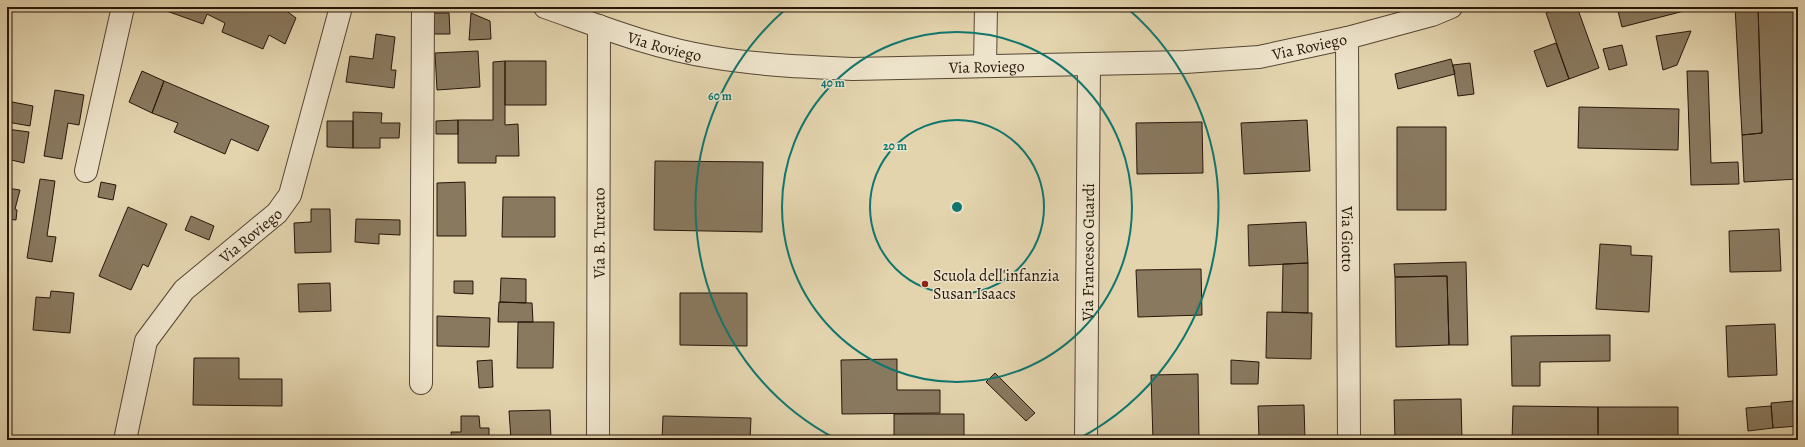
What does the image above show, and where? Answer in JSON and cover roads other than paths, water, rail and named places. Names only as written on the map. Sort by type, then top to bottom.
[{"type":"street","points":[[86,171],[122,7]]},
{"type":"street","name":"Via Roviego","points":[[125,440],[146,341],[184,290],[277,213],[290,195],[341,7]]},
{"type":"street","points":[[421,383],[423,7]]},
{"type":"street","name":"Via Roviego","points":[[545,7],[651,43],[702,56],[758,63],[853,69],[1185,62],[1258,57],[1347,38],[1438,10]]},
{"type":"street","points":[[986,7],[986,66]]},
{"type":"street","name":"Via B. Turcato","points":[[598,440],[599,26]]},
{"type":"street","name":"Via Giotto","points":[[1347,38],[1349,440]]},
{"type":"street","name":"Via Francesco Guardi","points":[[1086,440],[1089,64]]},
{"type":"place","name":"Scuola dell'infanzia Susan Isaacs","points":[[925,284]]}]
